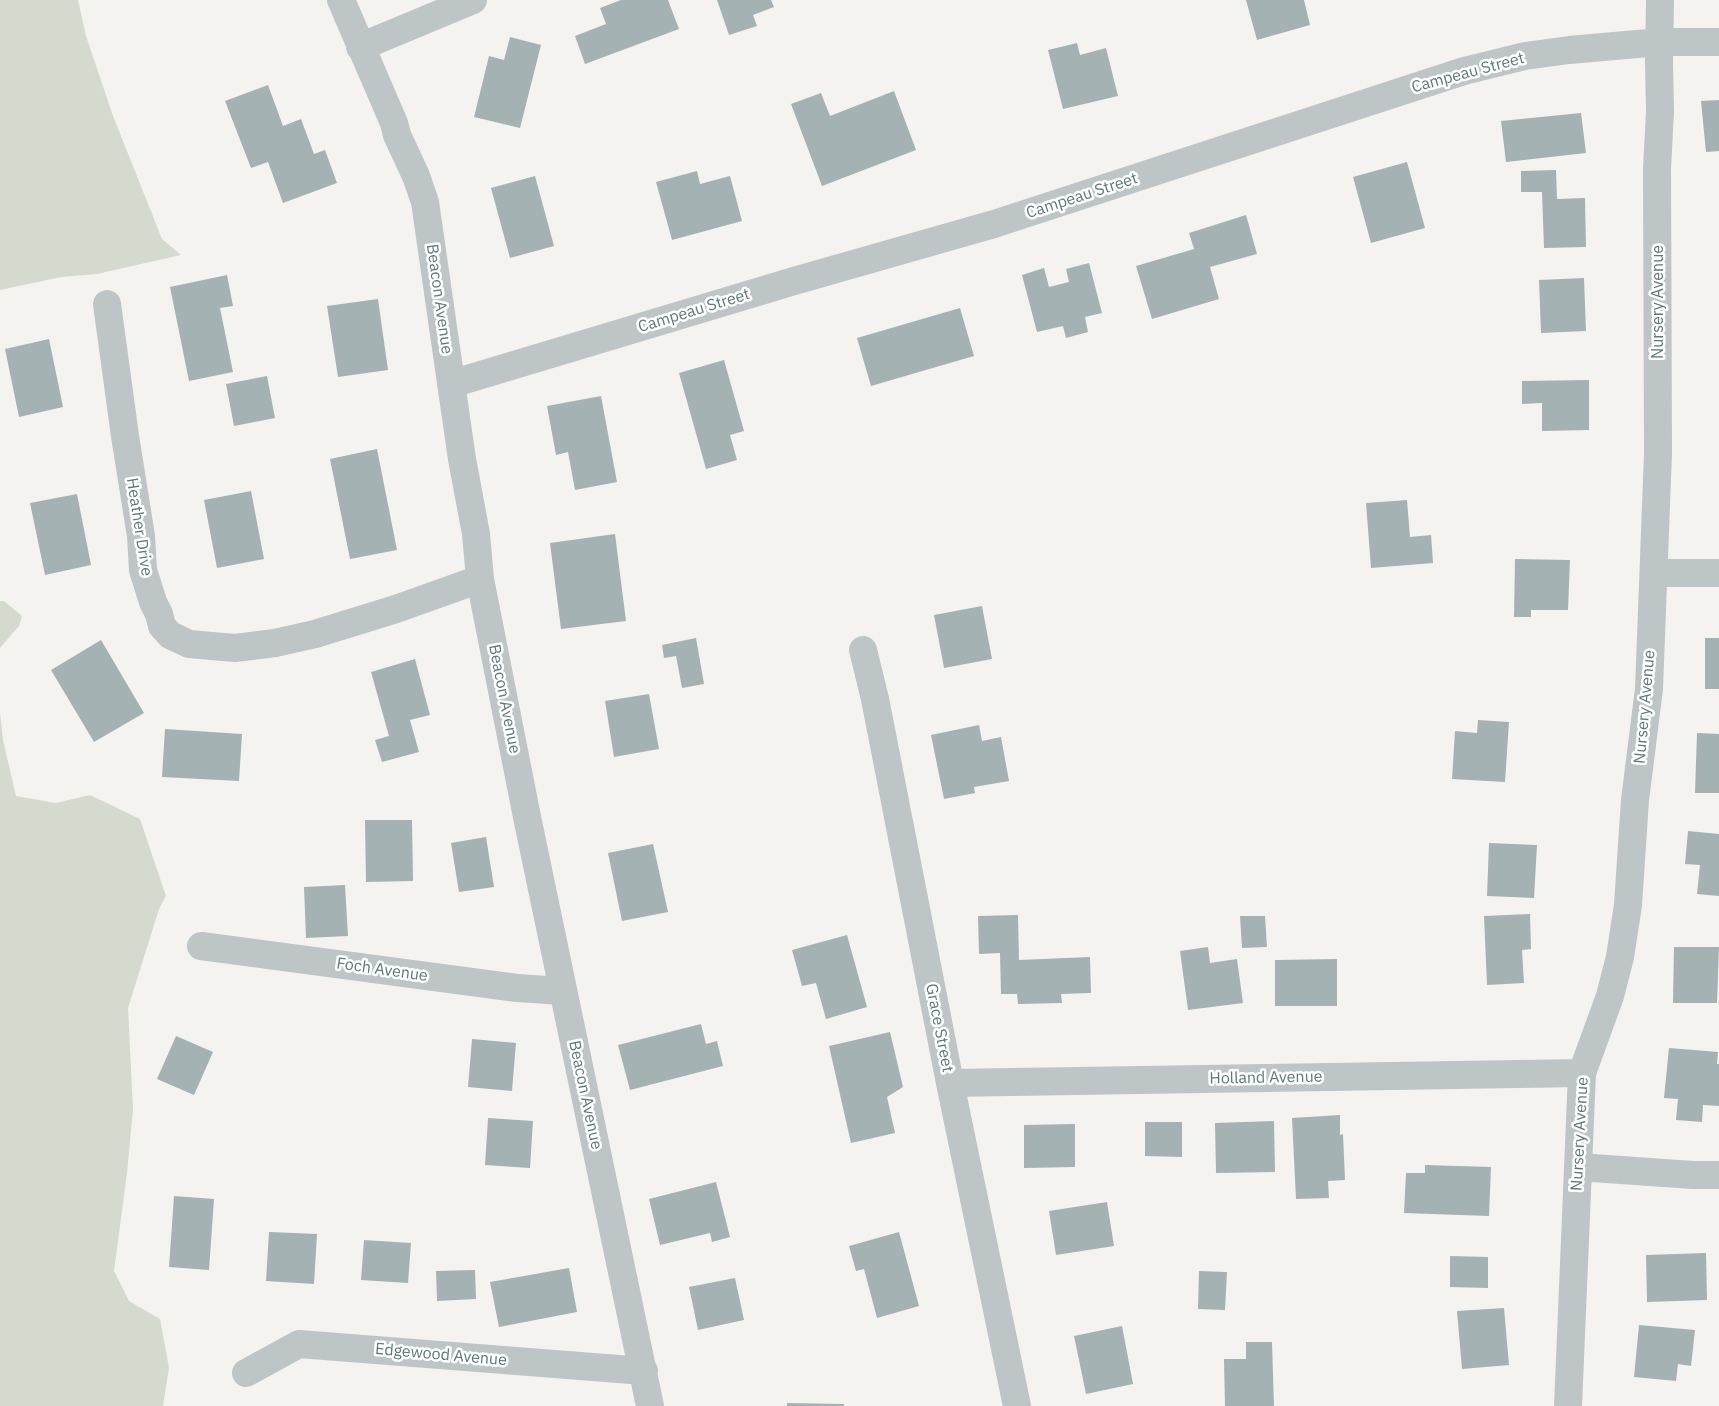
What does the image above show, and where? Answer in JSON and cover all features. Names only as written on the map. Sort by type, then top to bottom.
[{"type":"street","name":"Beacon Avenue","points":[[341,0],[394,123],[397,135],[416,176],[425,202],[462,459],[476,534],[480,579],[527,817],[650,1406]]},
{"type":"street","points":[[360,47],[473,0]]},
{"type":"street","name":"Nursery Avenue","points":[[1568,1406],[1582,1073],[1612,988],[1620,957],[1628,905],[1635,800],[1649,688],[1658,453],[1657,169],[1660,111],[1660,0]]},
{"type":"street","name":"Campeau Street","points":[[451,384],[794,281],[994,224],[1464,71],[1525,56],[1569,50],[1660,42],[1719,42]]},
{"type":"street","name":"Heather Drive","points":[[107,304],[124,436],[141,536],[143,570],[162,626],[170,635],[188,644],[235,648],[275,643],[315,634],[396,609],[480,579]]},
{"type":"street","points":[[1654,573],[1719,573]]},
{"type":"street","name":"Grace Street","points":[[863,650],[877,709],[950,1083],[1017,1406]]},
{"type":"street","name":"Foch Avenue","points":[[201,946],[517,988],[563,991]]},
{"type":"street","name":"Holland Avenue","points":[[950,1083],[1582,1073]]},
{"type":"street","points":[[1578,1167],[1719,1175]]},
{"type":"street","name":"Edgewood Avenue","points":[[246,1374],[300,1344],[644,1371]]},
{"type":"shaded area","points":[[0,0],[78,0],[86,36],[113,116],[162,239],[181,255],[97,274],[61,277],[0,290]]},
{"type":"shaded area","points":[[0,601],[4,601],[22,616],[19,626],[0,648]]},
{"type":"shaded area","points":[[0,712],[3,740],[16,796],[56,803],[90,795],[140,819],[166,896],[159,909],[128,1008],[133,1109],[114,1271],[129,1301],[160,1319],[169,1368],[163,1406],[0,1406]]},
{"type":"building","points":[[621,0],[668,0],[679,29],[585,64],[575,36],[606,24],[600,8]]},
{"type":"building","points":[[717,0],[771,0],[774,7],[753,15],[757,26],[729,35]]},
{"type":"building","points":[[1246,0],[1304,0],[1310,25],[1257,40]]},
{"type":"building","points":[[510,37],[541,45],[520,128],[474,117],[489,56],[504,60]]},
{"type":"building","points":[[1077,43],[1080,55],[1106,48],[1118,96],[1063,109],[1048,50]]},
{"type":"building","points":[[268,85],[283,126],[301,119],[314,154],[325,150],[337,183],[283,203],[268,162],[251,168],[225,101]]},
{"type":"building","points":[[894,91],[916,150],[822,186],[791,104],[821,93],[830,116]]},
{"type":"building","points":[[1719,100],[1719,151],[1706,152],[1701,101]]},
{"type":"building","points":[[1581,113],[1586,153],[1506,162],[1501,121]]},
{"type":"building","points":[[1407,162],[1425,228],[1371,243],[1353,177]]},
{"type":"building","points":[[1556,170],[1557,199],[1585,198],[1586,247],[1544,248],[1542,192],[1521,192],[1521,171]]},
{"type":"building","points":[[697,171],[700,184],[730,176],[742,221],[672,240],[656,182]]},
{"type":"building","points":[[535,176],[554,246],[510,258],[491,188]]},
{"type":"building","points":[[1246,215],[1257,254],[1210,267],[1219,299],[1152,319],[1136,266],[1194,249],[1189,233]]},
{"type":"building","points":[[1089,263],[1102,313],[1085,317],[1088,332],[1066,338],[1063,326],[1037,332],[1022,275],[1044,268],[1049,287],[1069,282],[1066,269]]},
{"type":"building","points":[[227,275],[233,306],[220,308],[233,372],[189,381],[170,287]]},
{"type":"building","points":[[1584,278],[1586,331],[1541,333],[1539,280]]},
{"type":"building","points":[[378,299],[388,370],[338,377],[327,306]]},
{"type":"building","points":[[960,308],[974,356],[871,386],[857,338]]},
{"type":"building","points":[[49,339],[63,407],[19,417],[5,349]]},
{"type":"building","points":[[724,360],[744,431],[730,435],[737,460],[706,469],[679,373]]},
{"type":"building","points":[[267,376],[275,418],[234,426],[226,384]]},
{"type":"building","points":[[1589,380],[1589,430],[1542,431],[1542,403],[1522,404],[1522,381]]},
{"type":"building","points":[[601,396],[617,482],[575,490],[568,452],[556,455],[547,406]]},
{"type":"building","points":[[377,449],[397,550],[350,559],[330,459]]},
{"type":"building","points":[[251,491],[264,559],[217,568],[204,500]]},
{"type":"building","points":[[77,494],[91,565],[45,575],[30,503]]},
{"type":"building","points":[[1407,500],[1410,537],[1431,535],[1433,563],[1371,568],[1366,503]]},
{"type":"building","points":[[615,534],[626,621],[561,629],[550,543]]},
{"type":"building","points":[[1515,559],[1570,560],[1568,610],[1531,610],[1531,617],[1514,617]]},
{"type":"building","points":[[982,606],[992,659],[944,668],[934,615]]},
{"type":"building","points":[[696,638],[704,684],[682,688],[676,656],[664,658],[662,645]]},
{"type":"building","points":[[1705,638],[1719,638],[1719,689],[1705,689]]},
{"type":"building","points":[[101,640],[144,713],[94,742],[51,670]]},
{"type":"building","points":[[415,659],[430,715],[410,720],[419,752],[382,762],[375,740],[389,736],[371,672]]},
{"type":"building","points":[[649,694],[659,749],[614,757],[605,701]]},
{"type":"building","points":[[1478,720],[1509,722],[1505,782],[1452,779],[1455,731],[1477,733]]},
{"type":"building","points":[[979,725],[982,741],[1001,737],[1009,781],[974,787],[975,793],[944,799],[931,735]]},
{"type":"building","points":[[165,729],[242,734],[239,781],[162,777]]},
{"type":"building","points":[[1697,733],[1719,734],[1719,793],[1695,793]]},
{"type":"building","points":[[365,820],[412,820],[413,881],[366,882]]},
{"type":"building","points":[[1688,831],[1719,834],[1719,896],[1697,894],[1700,865],[1685,864]]},
{"type":"building","points":[[486,837],[494,887],[459,892],[451,843]]},
{"type":"building","points":[[1489,843],[1537,845],[1534,898],[1487,896]]},
{"type":"building","points":[[653,844],[668,912],[622,921],[608,853]]},
{"type":"building","points":[[345,885],[348,936],[306,938],[304,887]]},
{"type":"building","points":[[1530,914],[1531,949],[1522,950],[1524,983],[1487,985],[1484,916]]},
{"type":"building","points":[[1018,915],[1019,960],[1090,957],[1091,993],[1061,994],[1062,1003],[1018,1004],[1017,994],[1001,994],[1000,953],[979,954],[978,916]]},
{"type":"building","points":[[1240,916],[1265,916],[1267,947],[1242,948]]},
{"type":"building","points":[[847,935],[867,1007],[826,1019],[816,983],[802,986],[792,950]]},
{"type":"building","points":[[1208,947],[1210,963],[1237,959],[1243,1003],[1188,1010],[1180,951]]},
{"type":"building","points":[[1674,947],[1719,947],[1717,1003],[1673,1003]]},
{"type":"building","points":[[1337,959],[1337,1006],[1275,1006],[1275,960]]},
{"type":"building","points":[[701,1024],[706,1044],[717,1041],[723,1066],[630,1090],[618,1045]]},
{"type":"building","points":[[890,1032],[903,1087],[887,1097],[895,1133],[851,1143],[829,1046]]},
{"type":"building","points":[[176,1036],[213,1052],[194,1095],[157,1079]]},
{"type":"building","points":[[472,1039],[516,1043],[512,1091],[468,1087]]},
{"type":"building","points":[[1669,1048],[1718,1052],[1719,1106],[1703,1105],[1702,1122],[1676,1120],[1678,1099],[1664,1098]]},
{"type":"building","points":[[1340,1115],[1340,1135],[1343,1134],[1345,1180],[1328,1181],[1329,1198],[1296,1199],[1292,1118]]},
{"type":"building","points":[[488,1118],[533,1121],[530,1168],[485,1165]]},
{"type":"building","points":[[1274,1121],[1275,1172],[1216,1173],[1215,1123]]},
{"type":"building","points":[[1145,1122],[1182,1122],[1182,1157],[1145,1156]]},
{"type":"building","points":[[1075,1124],[1075,1167],[1024,1168],[1024,1125]]},
{"type":"building","points":[[1425,1165],[1491,1167],[1489,1216],[1404,1213],[1406,1173],[1425,1173]]},
{"type":"building","points":[[716,1182],[730,1237],[712,1242],[710,1233],[660,1245],[649,1199]]},
{"type":"building","points":[[174,1196],[214,1199],[209,1270],[169,1267]]},
{"type":"building","points":[[1107,1202],[1114,1246],[1056,1255],[1049,1211]]},
{"type":"building","points":[[269,1232],[317,1234],[314,1284],[266,1281]]},
{"type":"building","points":[[899,1232],[919,1306],[877,1318],[864,1269],[856,1271],[849,1246]]},
{"type":"building","points":[[364,1240],[411,1243],[408,1283],[361,1280]]},
{"type":"building","points":[[1706,1253],[1707,1300],[1647,1302],[1646,1255]]},
{"type":"building","points":[[1450,1256],[1488,1257],[1488,1288],[1450,1287]]},
{"type":"building","points":[[569,1268],[577,1312],[499,1327],[490,1282]]},
{"type":"building","points":[[475,1270],[476,1299],[437,1301],[436,1271]]},
{"type":"building","points":[[1199,1271],[1227,1272],[1225,1310],[1198,1309]]},
{"type":"building","points":[[735,1278],[744,1320],[698,1330],[689,1287]]},
{"type":"building","points":[[1504,1308],[1509,1365],[1462,1369],[1457,1311]]},
{"type":"building","points":[[1639,1325],[1695,1330],[1691,1366],[1678,1364],[1676,1381],[1634,1377]]},
{"type":"building","points":[[1122,1326],[1133,1384],[1086,1394],[1074,1336]]},
{"type":"building","points":[[1246,1342],[1272,1342],[1274,1406],[1225,1406],[1224,1359],[1246,1359]]},
{"type":"building","points":[[787,1403],[844,1404],[844,1406],[787,1406]]}]
